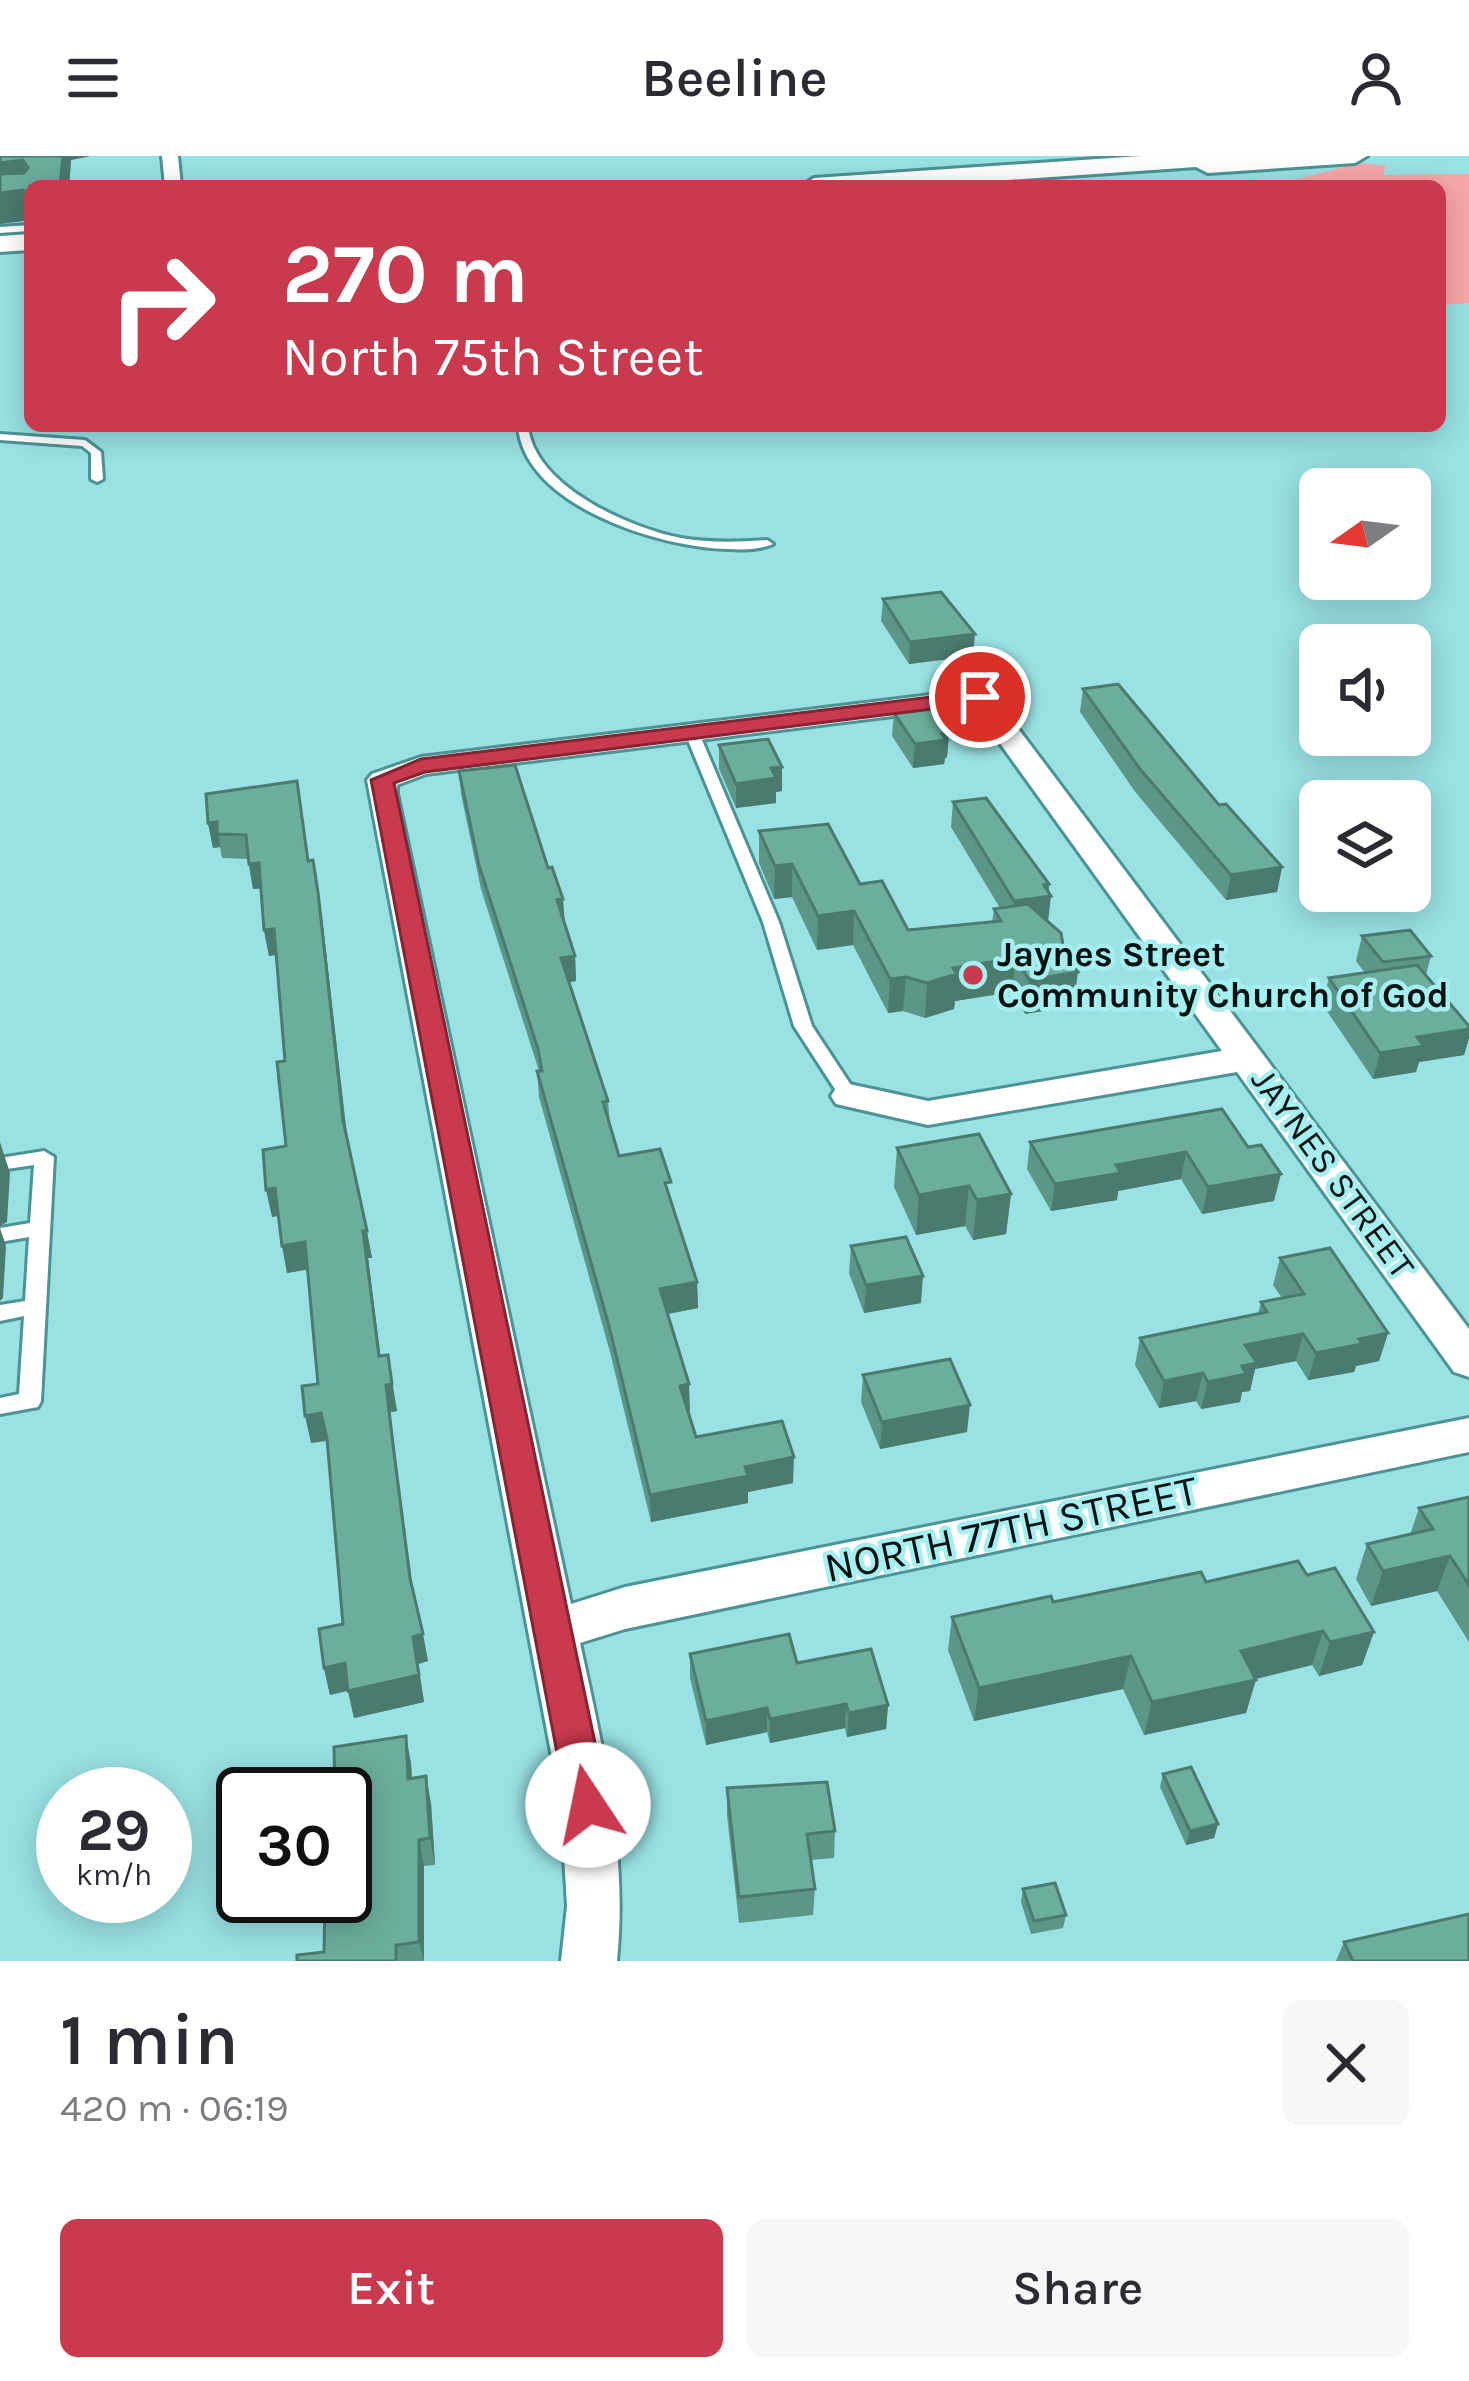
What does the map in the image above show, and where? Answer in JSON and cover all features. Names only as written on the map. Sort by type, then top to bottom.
[{"type":"main road","points":[[899,180],[1246,156]]},
{"type":"main road","points":[[986,180],[1155,162],[1355,156]]},
{"type":"street","name":"JAYNES STREET","points":[[692,733],[980,697],[1469,1361]]},
{"type":"street","points":[[590,1961],[596,1906],[588,1805],[382,780],[390,773],[421,766],[692,733]]},
{"type":"street","points":[[849,1096],[928,1113],[1250,1058]]},
{"type":"street","name":"NORTH 77TH STREET","points":[[554,1630],[625,1608],[1469,1436]]},
{"type":"lane","points":[[524,432],[527,449],[544,472],[610,519],[652,537],[684,543],[767,544]]},
{"type":"lane","points":[[0,437],[85,443],[96,452],[97,479]]},
{"type":"lane","points":[[692,733],[772,922],[803,1026],[849,1096]]},
{"type":"lane","points":[[0,1164],[44,1157],[30,1401],[0,1406]]},
{"type":"lane","points":[[0,1235],[40,1229]]},
{"type":"lane","points":[[0,1313],[34,1307]]},
{"type":"shaded area","points":[[1360,163],[1386,166],[1383,175],[1469,174],[1469,303],[1446,305],[1446,180],[1294,180]]},
{"type":"building","points":[[0,156],[63,156],[61,180],[24,180],[24,191],[0,193],[0,174],[24,173],[28,168],[23,160],[0,163]]},
{"type":"building","points":[[941,592],[975,634],[910,642],[883,599]]},
{"type":"building","points":[[1118,684],[1219,805],[1226,804],[1282,867],[1231,875],[1140,769],[1083,689]]},
{"type":"building","points":[[931,708],[949,733],[942,734],[946,740],[915,744],[894,713]]},
{"type":"building","points":[[768,739],[782,767],[771,768],[776,778],[736,784],[719,745]]},
{"type":"building","points":[[515,765],[548,868],[552,867],[563,899],[557,900],[575,956],[561,958],[608,1101],[603,1102],[619,1156],[660,1149],[671,1182],[665,1183],[697,1282],[660,1289],[689,1384],[680,1386],[696,1437],[782,1421],[794,1457],[745,1467],[748,1476],[650,1495],[609,1326],[537,1071],[542,1071],[538,1049],[479,865],[459,771]]},
{"type":"building","points":[[297,781],[308,861],[313,860],[318,892],[343,1120],[367,1231],[363,1231],[379,1356],[388,1355],[392,1384],[386,1385],[394,1453],[410,1578],[423,1634],[413,1637],[419,1675],[348,1691],[345,1663],[324,1668],[319,1629],[343,1624],[327,1439],[321,1413],[305,1416],[302,1386],[318,1384],[305,1242],[282,1246],[275,1188],[266,1190],[263,1150],[286,1146],[277,1062],[285,1061],[274,929],[264,930],[259,863],[249,864],[246,835],[217,834],[217,822],[208,823],[206,794]]},
{"type":"building","points":[[986,798],[1049,884],[1044,885],[1051,896],[1014,901],[953,802]]},
{"type":"building","points":[[828,824],[860,884],[882,881],[908,930],[1001,921],[994,909],[1028,904],[1061,933],[1064,951],[1078,972],[1029,980],[1016,958],[953,968],[957,974],[927,983],[906,977],[890,979],[854,911],[818,916],[792,864],[775,866],[759,831]]},
{"type":"building","points":[[1410,930],[1431,956],[1383,962],[1362,936]]},
{"type":"building","points":[[1417,965],[1469,1029],[1417,1037],[1424,1046],[1380,1053],[1329,978]]},
{"type":"building","points":[[1222,1109],[1248,1147],[1261,1145],[1281,1174],[1208,1187],[1186,1152],[1116,1165],[1121,1173],[1055,1184],[1030,1142]]},
{"type":"building","points":[[979,1134],[1011,1194],[977,1200],[969,1186],[919,1195],[897,1148]]},
{"type":"building","points":[[906,1237],[923,1276],[866,1285],[851,1246]]},
{"type":"building","points":[[1330,1248],[1388,1333],[1359,1339],[1362,1344],[1316,1353],[1303,1334],[1245,1345],[1257,1363],[1242,1366],[1246,1374],[1208,1382],[1203,1373],[1164,1381],[1140,1338],[1267,1312],[1261,1302],[1304,1294],[1280,1258]]},
{"type":"building","points":[[950,1359],[970,1405],[882,1422],[863,1375]]},
{"type":"building","points":[[1469,1497],[1469,1585],[1450,1556],[1383,1571],[1367,1544],[1433,1529],[1419,1508]]},
{"type":"building","points":[[1298,1561],[1307,1575],[1335,1568],[1374,1632],[1330,1642],[1323,1631],[1241,1651],[1256,1680],[1152,1702],[1131,1656],[979,1688],[952,1617],[1201,1572],[1206,1582]]},
{"type":"building","points":[[789,1634],[797,1663],[871,1649],[888,1705],[849,1713],[846,1704],[770,1719],[767,1708],[706,1721],[690,1654]]},
{"type":"building","points":[[406,1736],[408,1779],[426,1776],[430,1838],[419,1840],[419,1942],[396,1945],[396,1961],[297,1961],[297,1955],[324,1952],[325,1923],[372,1923],[372,1767],[334,1767],[334,1747]]},
{"type":"building","points":[[1191,1767],[1218,1824],[1190,1831],[1163,1774]]},
{"type":"building","points":[[827,1782],[835,1831],[807,1834],[815,1889],[739,1897],[727,1788]]},
{"type":"building","points":[[1055,1883],[1066,1915],[1034,1921],[1023,1889]]},
{"type":"building","points":[[1469,1914],[1469,1961],[1353,1961],[1344,1942]]},
{"type":"place","name":"Jaynes Street Community Church of God","points":[[973,975]]},
{"type":"route","points":[[588,1805],[382,780],[398,770],[421,766],[980,697]]}]
